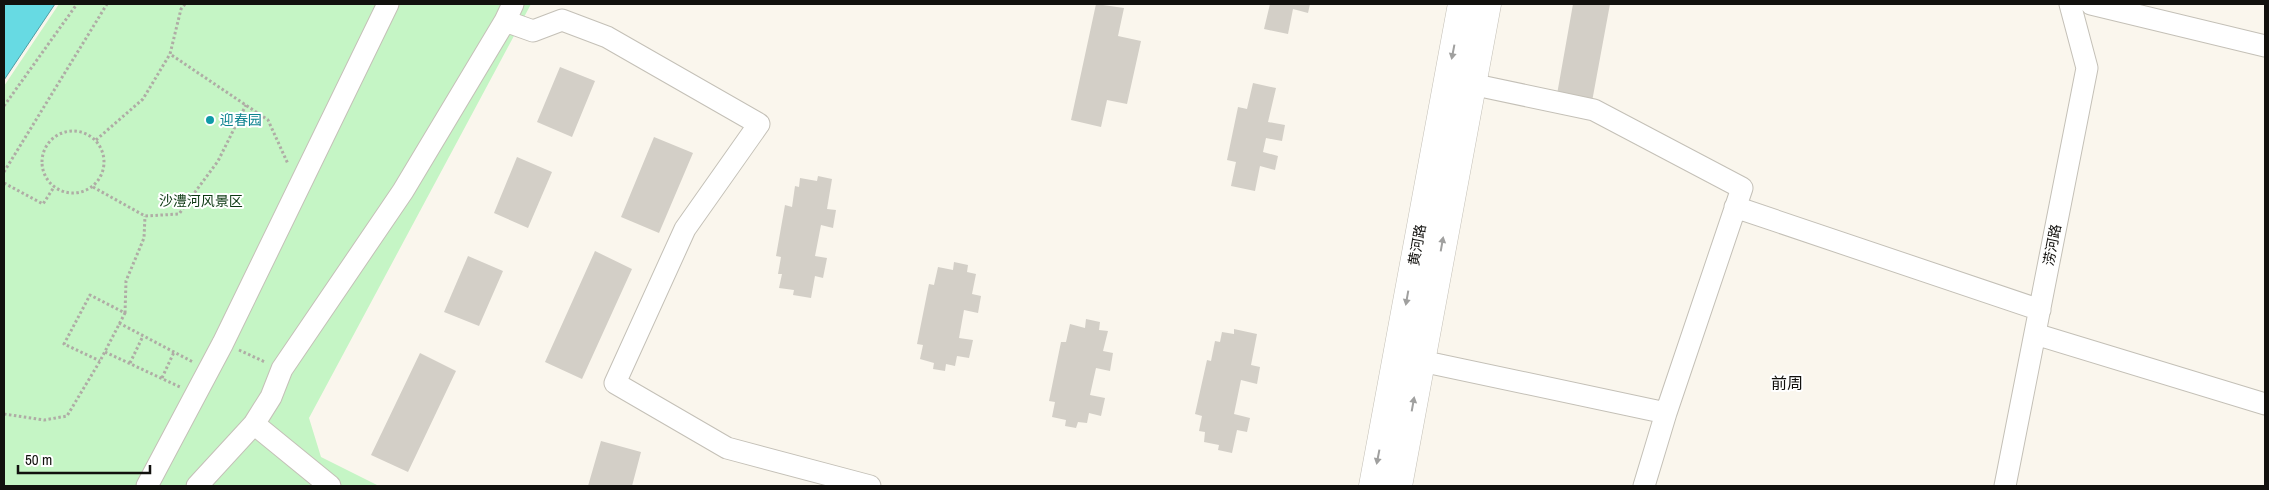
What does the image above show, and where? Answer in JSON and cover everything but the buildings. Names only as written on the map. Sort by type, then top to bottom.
[{"type":"main road","name":"黄河路","points":[[1398,486],[1409,358],[1462,4]]},
{"type":"main road","name":"黄河路","points":[[1373,486],[1409,358],[1471,84],[1487,4]]},
{"type":"street","points":[[147,486],[223,343],[388,4]]},
{"type":"street","name":"涝河路","points":[[2005,486],[2087,68],[2070,4]]},
{"type":"street","points":[[2091,4],[2265,46]]},
{"type":"street","points":[[197,486],[254,424],[270,397],[282,370],[403,190],[509,13],[533,31],[561,12],[759,124],[685,229],[615,383],[727,448],[870,486]]},
{"type":"street","points":[[1471,84],[1594,110],[1742,188],[1666,413],[1644,486]]},
{"type":"street","points":[[1736,207],[2040,310]]},
{"type":"street","points":[[2035,334],[2265,404]]},
{"type":"street","points":[[1409,358],[1666,413]]},
{"type":"street","points":[[254,424],[330,486]]},
{"type":"path","points":[[4,106],[77,4]]},
{"type":"path","points":[[4,172],[107,4]]},
{"type":"path","points":[[96,140],[143,98],[170,54],[181,9],[184,4]]},
{"type":"path","points":[[170,54],[268,120],[299,188]]},
{"type":"path","points":[[93,187],[145,216],[180,214],[218,161],[246,105]]},
{"type":"path","points":[[68,131],[87,134],[96,140],[104,158],[104,169],[100,179],[93,187],[84,192],[73,194],[63,192],[54,187],[43,169],[42,160],[50,141],[68,131]]},
{"type":"path","points":[[4,183],[44,204],[54,187]]},
{"type":"path","points":[[4,414],[44,420],[67,416],[105,352],[124,312],[126,281],[144,238],[145,216]]},
{"type":"path","points":[[100,361],[64,344],[90,295],[124,312]]},
{"type":"path","points":[[119,324],[209,370]]},
{"type":"path","points":[[130,363],[143,336]]},
{"type":"path","points":[[223,343],[282,370]]},
{"type":"path","points":[[105,352],[196,395]]},
{"type":"path","points":[[162,378],[174,352]]},
{"type":"green space","name":"沙澧河风景区","points":[[59,4],[531,4],[309,418],[321,457],[379,486],[4,486],[4,86]]},
{"type":"water","points":[[4,4],[55,4],[4,80]]},
{"type":"place","name":"迎春园","points":[[210,120]]},
{"type":"district","name":"前周","points":[[1787,383]]}]
